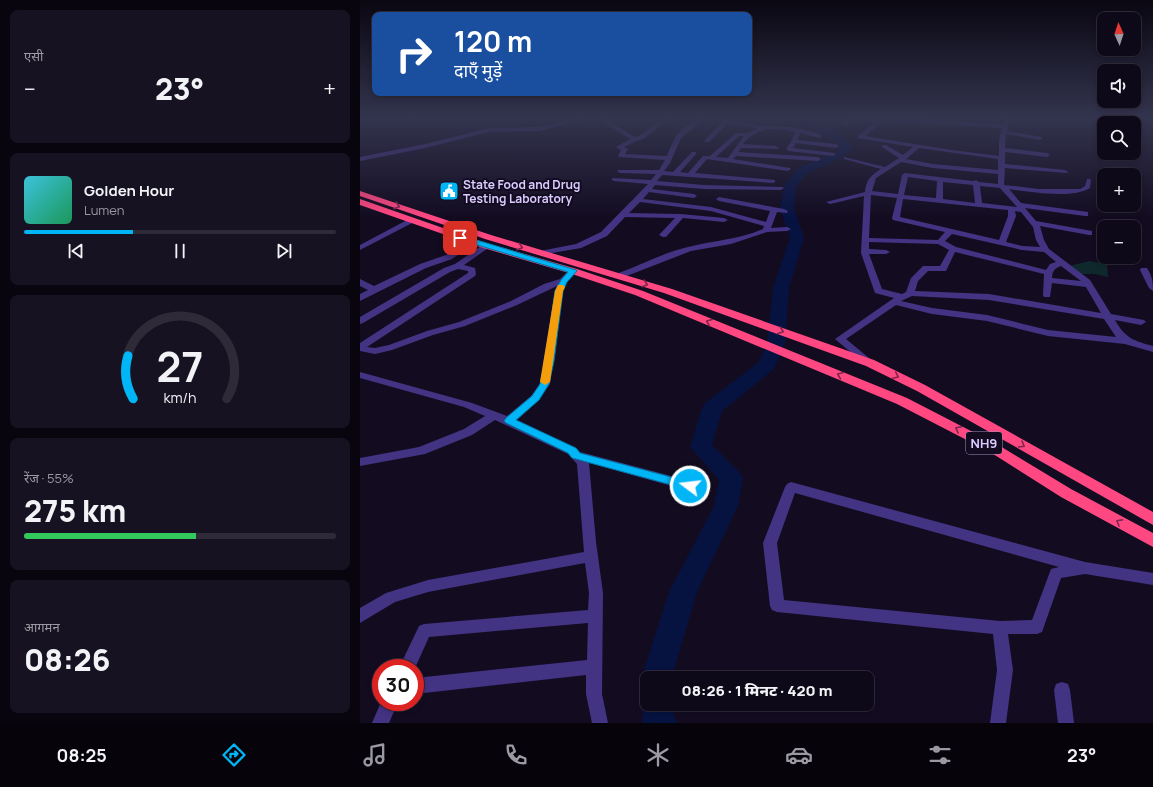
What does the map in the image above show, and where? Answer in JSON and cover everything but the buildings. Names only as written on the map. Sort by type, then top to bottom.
[{"type":"highway","name":"NH9","points":[[360,193],[453,226],[619,276],[744,318],[870,363],[922,388],[1153,518]]},
{"type":"highway","name":"NH9","points":[[360,202],[407,223],[483,249],[513,254],[573,271],[639,293],[745,338],[902,401],[995,449],[1066,492],[1153,541]]},
{"type":"highway","points":[[360,210],[407,223]]},
{"type":"highway","points":[[573,271],[582,265]]},
{"type":"street","points":[[360,158],[400,151]]},
{"type":"street","points":[[624,151],[621,156],[669,158]]},
{"type":"street","points":[[543,253],[578,246],[604,234],[647,190],[669,158],[672,151]]},
{"type":"street","points":[[711,158],[719,151]]},
{"type":"street","points":[[729,160],[736,151]]},
{"type":"street","points":[[804,151],[833,154]]},
{"type":"street","points":[[891,151],[902,159],[933,166],[1065,172]]},
{"type":"street","points":[[912,151],[902,159],[873,176],[866,190],[865,251],[878,291],[932,311],[987,318],[1048,332],[1128,341],[1153,349]]},
{"type":"street","points":[[945,151],[1047,155]]},
{"type":"street","points":[[1002,151],[1001,185],[1037,227],[1040,240],[1046,250],[1089,285],[1117,333],[1128,341]]},
{"type":"street","points":[[675,174],[694,153]]},
{"type":"street","points":[[734,154],[818,159]]},
{"type":"street","points":[[689,176],[705,157],[788,169]]},
{"type":"street","points":[[846,158],[886,168]]},
{"type":"street","points":[[620,171],[660,172],[689,176],[773,181]]},
{"type":"street","points":[[1046,250],[1022,248],[896,218],[906,175],[1001,185],[1039,191],[1081,191],[1088,187],[1089,180]]},
{"type":"street","points":[[614,178],[704,186],[780,188]]},
{"type":"street","points":[[939,200],[940,179]]},
{"type":"street","points":[[976,182],[978,205]]},
{"type":"street","points":[[647,190],[694,196]]},
{"type":"street","points":[[830,202],[866,190],[901,196],[978,205],[1011,208],[1021,207],[1085,214]]},
{"type":"street","points":[[719,199],[784,212]]},
{"type":"street","points":[[637,200],[712,209],[744,217],[767,228],[787,229]]},
{"type":"street","points":[[1002,243],[1012,216],[1011,208]]},
{"type":"street","points":[[619,276],[689,249],[730,242],[752,236],[767,228],[774,210]]},
{"type":"street","points":[[623,214],[681,216],[724,220]]},
{"type":"street","points":[[663,234],[681,216]]},
{"type":"street","points":[[360,248],[407,223]]},
{"type":"street","points":[[1034,223],[1089,233]]},
{"type":"street","points":[[940,242],[951,230]]},
{"type":"street","points":[[865,240],[940,242],[953,248],[1048,277],[1089,285]]},
{"type":"street","points":[[360,298],[423,266],[449,257],[469,244]]},
{"type":"street","points":[[910,293],[914,280],[926,268],[943,269],[953,248]]},
{"type":"street","points":[[360,321],[447,270],[458,266],[483,249]]},
{"type":"street","points":[[865,251],[886,252]]},
{"type":"street","points":[[1047,295],[1048,277],[1053,266],[1062,263]]},
{"type":"street","points":[[360,347],[472,274],[472,270],[458,266]]},
{"type":"street","points":[[1144,270],[1153,288]]},
{"type":"street","points":[[509,421],[535,398],[545,384],[559,291],[563,281],[573,271]]},
{"type":"street","points":[[360,347],[375,351],[392,348],[430,333],[462,324],[514,303],[547,286],[563,281]]},
{"type":"street","points":[[360,282],[374,290]]},
{"type":"street","points":[[870,363],[840,339],[910,293],[989,297],[1141,322]]},
{"type":"street","points":[[360,375],[468,405],[494,415],[572,451],[583,463],[591,556],[596,593],[594,694],[600,723]]},
{"type":"street","points":[[360,462],[421,451],[468,432],[494,415]]},
{"type":"street","points":[[576,456],[690,486]]},
{"type":"street","points":[[1085,568],[1056,573],[1037,627],[1000,628],[777,606],[770,543],[791,487],[1085,568],[1153,579]]},
{"type":"street","points":[[360,616],[391,596],[428,586],[591,556]]},
{"type":"street","points":[[411,659],[424,631],[595,616]]},
{"type":"street","points":[[998,723],[1004,670],[1000,628]]},
{"type":"street","points":[[424,685],[594,667]]},
{"type":"street","points":[[1062,690],[1066,723]]},
{"type":"street","points":[[380,723],[386,711]]},
{"type":"green space","points":[[1090,261],[1097,262],[1097,264],[1107,264],[1108,277],[1095,274],[1081,274],[1069,266]]},
{"type":"waterway","points":[[659,671],[683,592],[726,506],[731,478],[701,447],[712,408],[767,365],[776,343],[781,288],[797,238],[787,208],[791,184],[802,171],[841,154],[843,151]]},
{"type":"waterway","points":[[658,711],[658,720],[661,723]]},
{"type":"slow traffic","points":[[545,382],[559,291],[561,287]]},
{"type":"place","name":"State Food and Drug Testing Laboratory","points":[[449,191]]},
{"type":"route","points":[[460,238],[573,271],[563,281],[559,291],[545,384],[535,398],[509,421],[572,451],[576,456],[690,486]]}]
